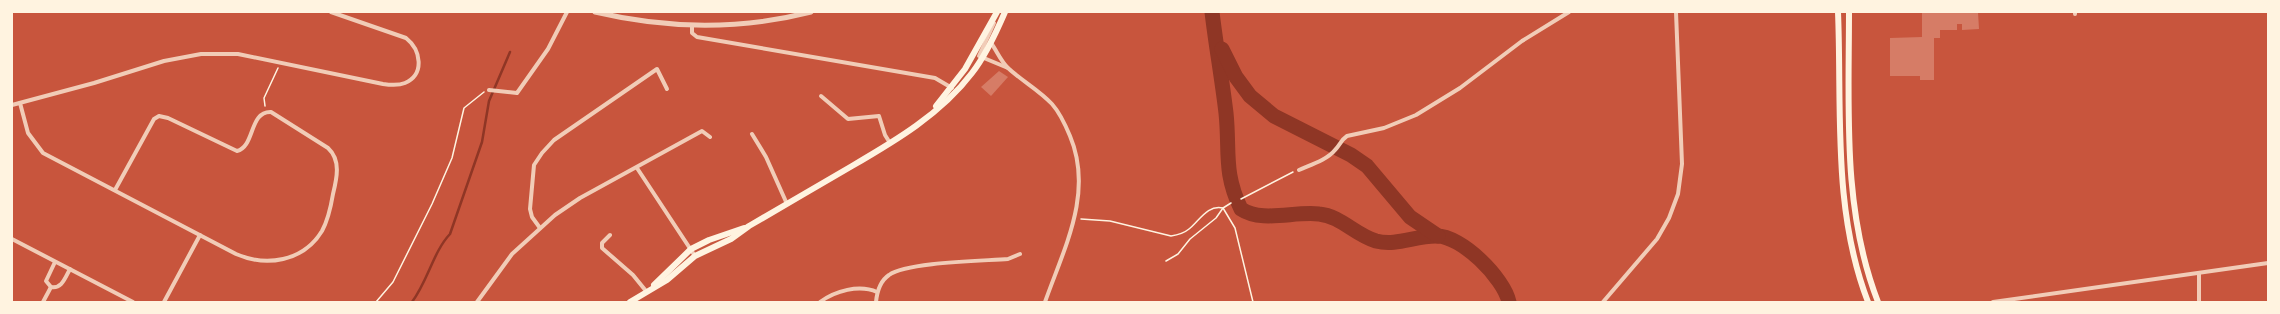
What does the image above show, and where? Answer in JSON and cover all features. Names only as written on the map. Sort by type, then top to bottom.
[{"type":"main road","points":[[630,302],[649,289],[670,278],[695,256],[731,239],[749,226],[890,143],[927,116],[982,58],[1005,12]]},
{"type":"main road","points":[[1838,12],[1843,199],[1854,256],[1868,302]]},
{"type":"main road","points":[[1848,12],[1849,137],[1853,200],[1864,258],[1878,302]]},
{"type":"main road","points":[[954,89],[997,13]]},
{"type":"main road","points":[[649,289],[691,249],[709,240],[749,226]]},
{"type":"street","points":[[12,105],[102,81],[157,62],[194,54],[231,54],[280,62],[383,84],[399,84],[412,79],[416,73],[419,63],[413,44],[406,38],[331,12]]},
{"type":"street","points":[[489,90],[517,93],[548,49],[567,12]]},
{"type":"street","points":[[595,12],[652,22],[692,25],[755,23],[811,12]]},
{"type":"street","points":[[1299,170],[1324,159],[1336,150],[1342,139],[1353,133],[1384,128],[1416,115],[1460,88],[1522,41],[1569,12]]},
{"type":"street","points":[[1603,302],[1657,239],[1669,218],[1678,194],[1682,164],[1676,12]]},
{"type":"street","points":[[997,13],[979,54],[982,58],[1008,68],[1046,98],[1057,109],[1066,125],[1075,148],[1080,173],[1075,219],[1045,302]]},
{"type":"street","points":[[692,25],[692,33],[697,37],[935,78],[954,89]]},
{"type":"street","points":[[991,42],[1008,68]]},
{"type":"street","points":[[540,228],[531,213],[530,197],[534,165],[542,153],[554,140],[657,69],[667,89]]},
{"type":"street","points":[[821,96],[848,119],[879,116],[885,135],[890,143]]},
{"type":"street","points":[[20,103],[27,130],[40,150],[58,162],[241,256],[271,262],[289,258],[312,244],[321,232],[329,213],[337,169],[334,157],[330,150],[275,113],[266,112],[257,120],[244,148],[237,152],[168,118],[156,117],[115,190]]},
{"type":"street","points":[[477,302],[507,260],[540,228],[580,198],[702,132],[710,137]]},
{"type":"street","points":[[752,134],[766,157],[788,204]]},
{"type":"street","points":[[637,168],[695,256]]},
{"type":"street","points":[[164,302],[200,235]]},
{"type":"street","points":[[610,235],[602,243],[602,248],[649,289]]},
{"type":"street","points":[[12,239],[133,302]]},
{"type":"street","points":[[876,302],[877,292],[887,276],[902,268],[1008,259],[1020,254]]},
{"type":"street","points":[[51,288],[46,281],[55,262]]},
{"type":"street","points":[[1993,302],[2268,263]]},
{"type":"street","points":[[51,288],[59,287],[70,270]]},
{"type":"street","points":[[2198,273],[2199,302]]},
{"type":"street","points":[[43,302],[51,288]]},
{"type":"street","points":[[820,302],[834,294],[851,289],[866,288],[877,292]]},
{"type":"path","points":[[266,112],[264,98],[280,62]]},
{"type":"path","points":[[376,302],[393,282],[432,204],[452,158],[464,108],[473,99],[489,90]]},
{"type":"path","points":[[1241,199],[1299,170]]},
{"type":"path","points":[[1166,261],[1178,254],[1190,239],[1216,218],[1223,208],[1232,203]]},
{"type":"path","points":[[1075,219],[1110,220],[1171,236],[1180,234],[1189,229],[1209,209],[1218,207],[1223,208]]},
{"type":"path","points":[[1223,208],[1235,228],[1253,302]]},
{"type":"building","points":[[1922,12],[1978,12],[1979,29],[1962,30],[1962,24],[1957,24],[1957,30],[1940,30],[1940,38],[1934,38],[1934,80],[1920,80],[1920,76],[1890,76],[1890,38],[1922,37]]},
{"type":"building","points":[[999,71],[1008,77],[991,96],[981,87]]},
{"type":"waterway","points":[[1212,12],[1226,113],[1229,172],[1235,196],[1241,209],[1249,213],[1268,216],[1309,213],[1327,215],[1361,235],[1376,241],[1398,242],[1428,236],[1446,238],[1469,250],[1490,270],[1499,281],[1509,302]]},
{"type":"waterway","points":[[1222,49],[1236,77],[1250,96],[1274,116],[1351,155],[1367,166],[1410,217],[1438,236]]},
{"type":"waterway","points":[[412,302],[418,294],[439,249],[450,234],[482,142],[489,101],[510,52]]}]
